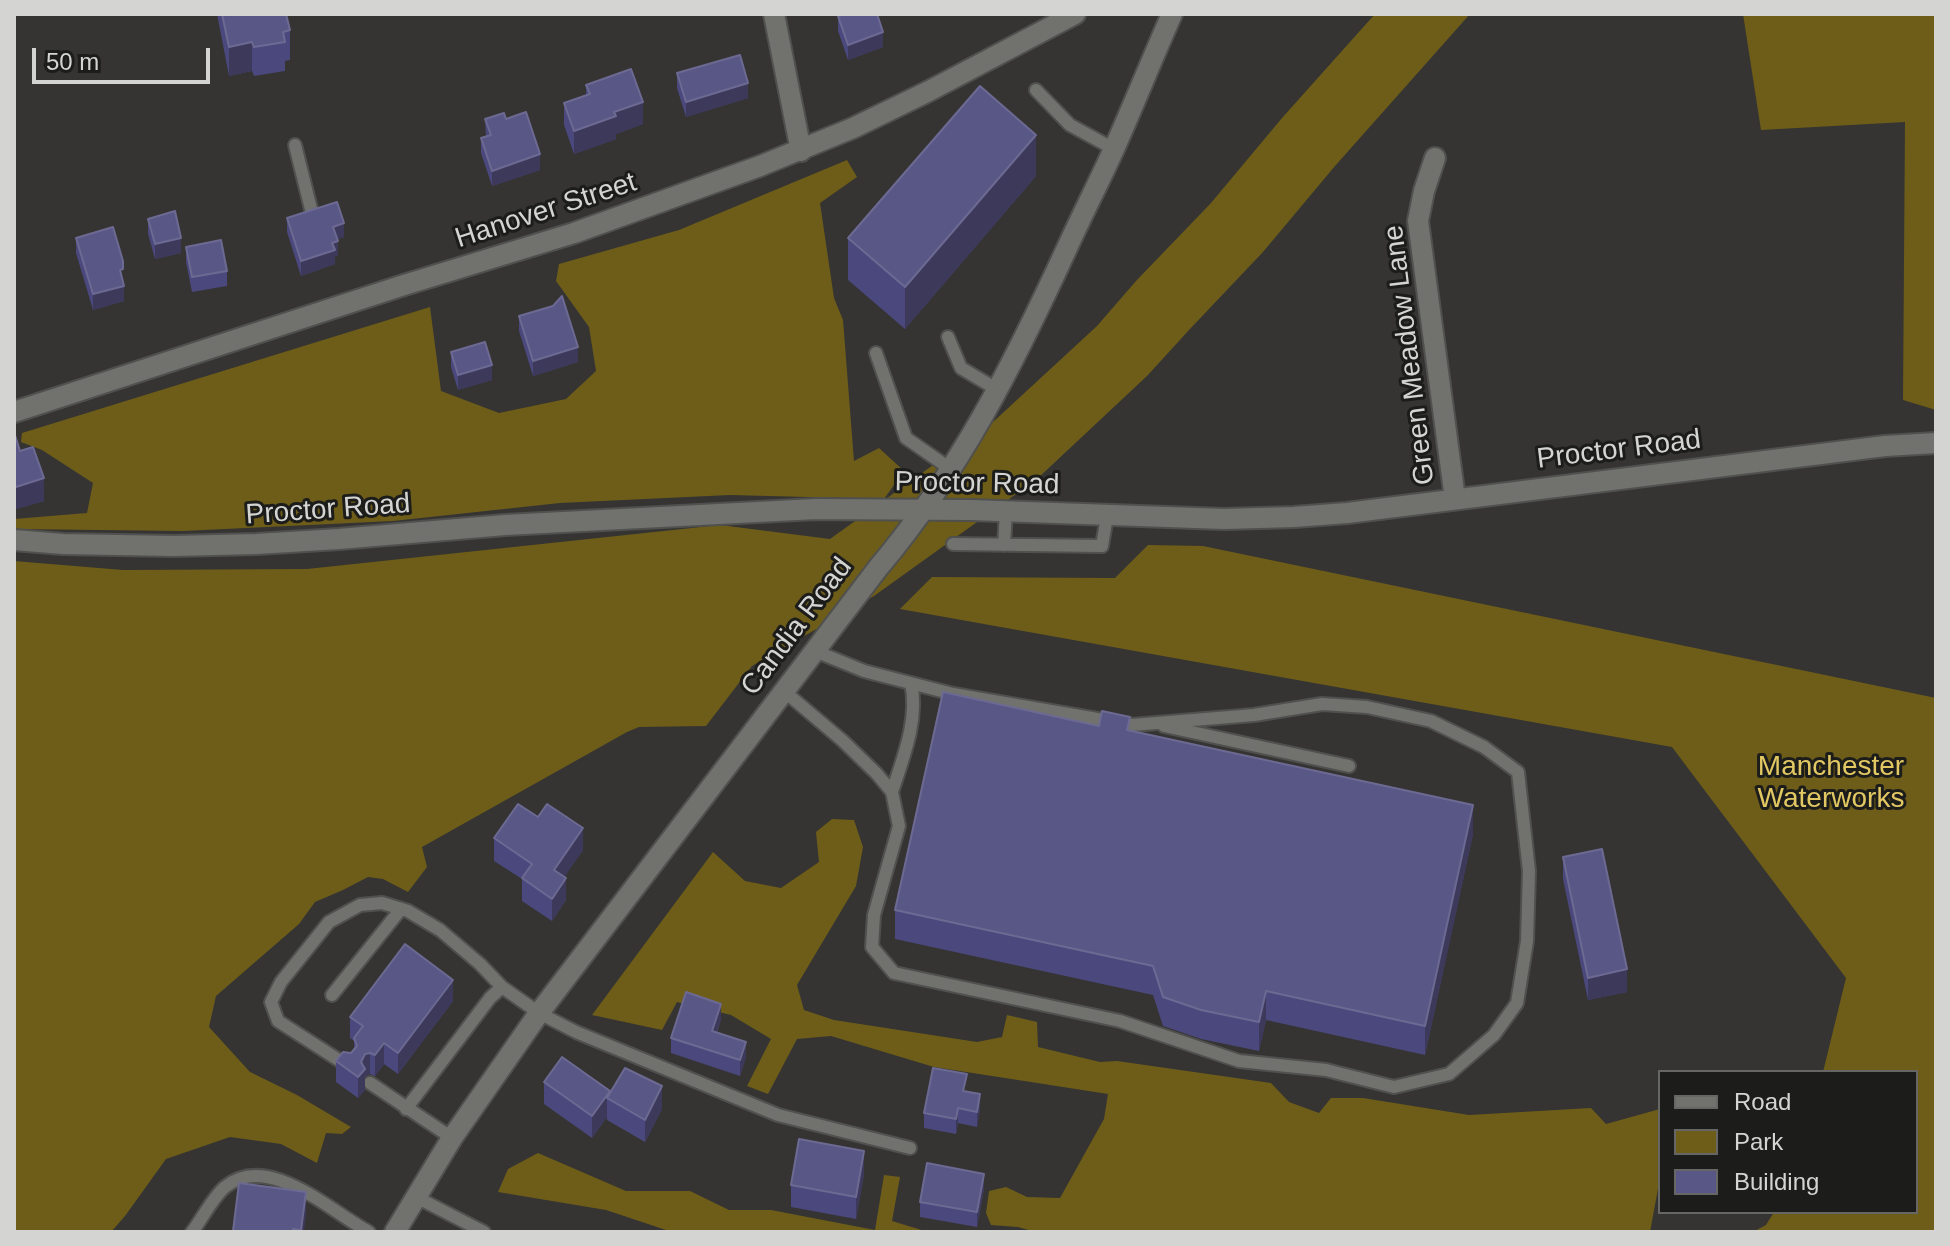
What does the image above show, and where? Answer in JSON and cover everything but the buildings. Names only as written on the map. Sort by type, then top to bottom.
[{"type":"main road","points":[[774,14],[801,151]]},
{"type":"main road","name":"Hanover Street","points":[[14,412],[574,233],[801,151],[929,91],[1075,14]]},
{"type":"main road","name":"Candia Road","points":[[395,1232],[452,1138],[539,1013],[952,470],[1039,310],[1114,149],[1172,14]]},
{"type":"main road","name":"Green Meadow Lane","points":[[1435,158],[1418,221],[1455,499]]},
{"type":"main road","name":"Proctor Road","points":[[14,540],[111,545],[256,544],[505,525],[816,509],[971,510],[1224,519],[1294,517],[1885,446],[1936,443]]},
{"type":"lane","points":[[1036,90],[1070,125],[1114,149]]},
{"type":"lane","points":[[295,145],[312,213]]},
{"type":"lane","points":[[948,337],[961,368],[998,390]]},
{"type":"lane","points":[[876,353],[906,438],[952,470]]},
{"type":"lane","points":[[1004,545],[1006,512]]},
{"type":"lane","points":[[953,544],[1102,546],[1107,516]]},
{"type":"lane","points":[[815,651],[864,671],[911,683],[953,694],[1132,725],[1254,715],[1322,704],[1367,707],[1431,721],[1484,747],[1518,772],[1529,871],[1527,941],[1517,1003],[1494,1035],[1449,1074],[1394,1087],[1326,1070],[1239,1061],[1120,1021],[894,973],[872,947],[874,915],[899,826],[892,792],[915,700],[911,683]]},
{"type":"lane","points":[[784,691],[843,741],[892,792]]},
{"type":"lane","points":[[1151,724],[1349,766]]},
{"type":"lane","points":[[348,1066],[278,1021],[271,1002],[281,982],[329,922],[360,905],[382,903],[408,911],[440,930],[502,987],[539,1013],[576,1032],[778,1115],[910,1148]]},
{"type":"lane","points":[[332,995],[401,909]]},
{"type":"lane","points":[[406,1109],[490,998],[502,987]]},
{"type":"lane","points":[[370,1083],[452,1138]]},
{"type":"lane","points":[[192,1232],[224,1188],[250,1176],[267,1176],[302,1191],[369,1232]]},
{"type":"lane","points":[[416,1197],[484,1232]]},
{"type":"green space","points":[[1375,14],[1470,14],[1263,252],[1147,376],[1037,479],[874,596],[752,666],[706,726],[639,727],[627,732],[422,847],[427,867],[408,892],[383,879],[368,877],[315,902],[299,924],[216,996],[209,1027],[250,1072],[351,1127],[342,1134],[326,1133],[317,1163],[281,1144],[230,1137],[166,1159],[111,1232],[14,1232],[14,561],[123,570],[307,569],[720,525],[830,539],[993,422],[1097,326],[1211,203]]},
{"type":"green space","points":[[1743,14],[1936,14],[1936,410],[1903,400],[1905,122],[1761,130]]},
{"type":"green space","points":[[847,160],[857,177],[820,203],[834,298],[843,320],[854,461],[879,448],[904,471],[884,499],[730,495],[560,503],[393,521],[183,531],[14,529],[14,519],[87,513],[93,483],[42,450],[21,442],[22,433],[430,307],[441,391],[499,413],[566,399],[596,371],[589,327],[556,281],[559,264],[679,230]]},
{"type":"green space","name":"Manchester Waterworks","points":[[1148,545],[1203,546],[1936,698],[1936,1232],[1753,1232],[1766,1225],[1773,1214],[1918,1214],[1918,1070],[1823,1070],[1846,978],[1672,747],[900,609],[932,577],[1115,578]]},
{"type":"green space","points":[[832,819],[854,820],[863,847],[856,886],[797,985],[804,1010],[834,1020],[977,1042],[1002,1037],[1007,1015],[1037,1022],[1038,1047],[1100,1062],[1117,1061],[1271,1083],[1289,1102],[1319,1113],[1331,1098],[1363,1098],[1469,1115],[1591,1108],[1606,1124],[1658,1110],[1658,1189],[1650,1232],[1035,1232],[991,1225],[986,1213],[989,1191],[1006,1187],[1027,1197],[1060,1198],[1104,1119],[1108,1094],[934,1067],[831,1036],[797,1039],[768,1094],[747,1086],[771,1039],[731,1015],[677,1002],[662,1030],[592,1015],[713,852],[745,881],[781,888],[819,862],[816,832]]},
{"type":"green space","points":[[538,1153],[626,1191],[690,1191],[729,1210],[771,1210],[875,1230],[884,1175],[900,1177],[892,1221],[928,1232],[672,1232],[606,1210],[498,1192],[508,1169]]}]
